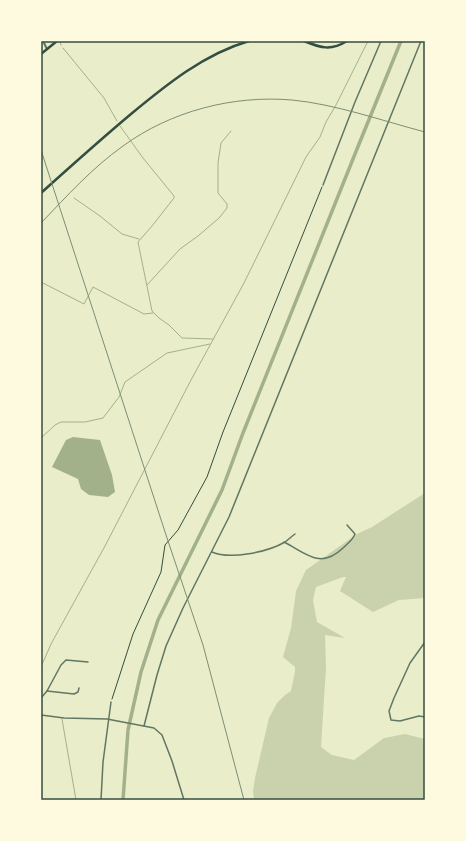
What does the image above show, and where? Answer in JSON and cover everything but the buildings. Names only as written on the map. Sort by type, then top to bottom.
[{"type":"main road","points":[[41,54],[57,41]]},
{"type":"main road","points":[[41,192],[160,89],[194,66],[244,41]]},
{"type":"main road","points":[[234,45],[249,41]]},
{"type":"main road","points":[[306,42],[315,46],[333,48],[347,41]]},
{"type":"street","points":[[42,41],[47,49]]},
{"type":"street","points":[[323,185],[355,102],[381,41]]},
{"type":"street","points":[[144,726],[166,646],[183,608],[229,517],[421,41]]},
{"type":"street","points":[[284,542],[308,556],[324,559],[338,553],[353,540],[354,534],[347,525]]},
{"type":"street","points":[[212,552],[222,555],[248,554],[284,542],[295,534]]},
{"type":"street","points":[[425,642],[410,663],[389,711],[390,720],[400,721],[419,716],[425,717]]},
{"type":"street","points":[[41,698],[66,660],[88,662]]},
{"type":"street","points":[[47,691],[74,694],[78,692],[79,688]]},
{"type":"street","points":[[101,800],[103,762],[111,702]]},
{"type":"street","points":[[41,715],[64,718],[106,719],[109,721],[154,728],[162,736],[172,761],[184,800]]},
{"type":"path","points":[[111,702],[132,634],[160,572],[165,544],[178,530],[207,477],[223,432],[323,185]]},
{"type":"shaded area","points":[[73,437],[100,440],[112,475],[115,492],[108,497],[89,495],[81,489],[78,479],[52,467],[66,440]]},
{"type":"shaded area","points":[[425,493],[425,598],[399,600],[373,612],[340,591],[346,577],[343,577],[316,587],[313,600],[317,622],[345,638],[325,635],[326,667],[321,747],[332,755],[354,760],[384,738],[405,734],[425,739],[425,800],[254,800],[253,791],[255,778],[269,718],[277,703],[291,691],[295,667],[283,657],[291,628],[296,591],[306,570],[357,534],[372,527]]},
{"type":"waterway","points":[[60,41],[61,45]]},
{"type":"waterway","points":[[41,667],[51,644],[105,546],[191,380],[244,283],[306,157],[320,137],[326,122],[368,41]]},
{"type":"waterway","points":[[123,800],[128,730],[141,672],[158,620],[222,490],[243,433],[401,41]]},
{"type":"waterway","points":[[63,48],[104,98],[117,121]]},
{"type":"waterway","points":[[120,126],[143,158],[174,196],[174,198],[138,242],[152,311],[182,338],[213,339]]},
{"type":"waterway","points":[[147,285],[180,249],[219,218],[227,208],[227,204],[218,193],[218,163],[221,143],[231,131]]},
{"type":"waterway","points":[[74,198],[122,234],[139,239]]},
{"type":"waterway","points":[[41,282],[84,304],[93,287],[144,314],[153,313]]},
{"type":"waterway","points":[[41,438],[55,425],[61,422],[85,422],[103,418],[119,397],[125,382],[167,353],[210,344]]},
{"type":"waterway","points":[[62,719],[76,800]]},
{"type":"railway","points":[[41,223],[90,173],[123,146],[161,123],[203,108],[247,100],[292,100],[342,109],[425,132]]},
{"type":"railway","points":[[41,150],[203,645],[244,800]]}]
